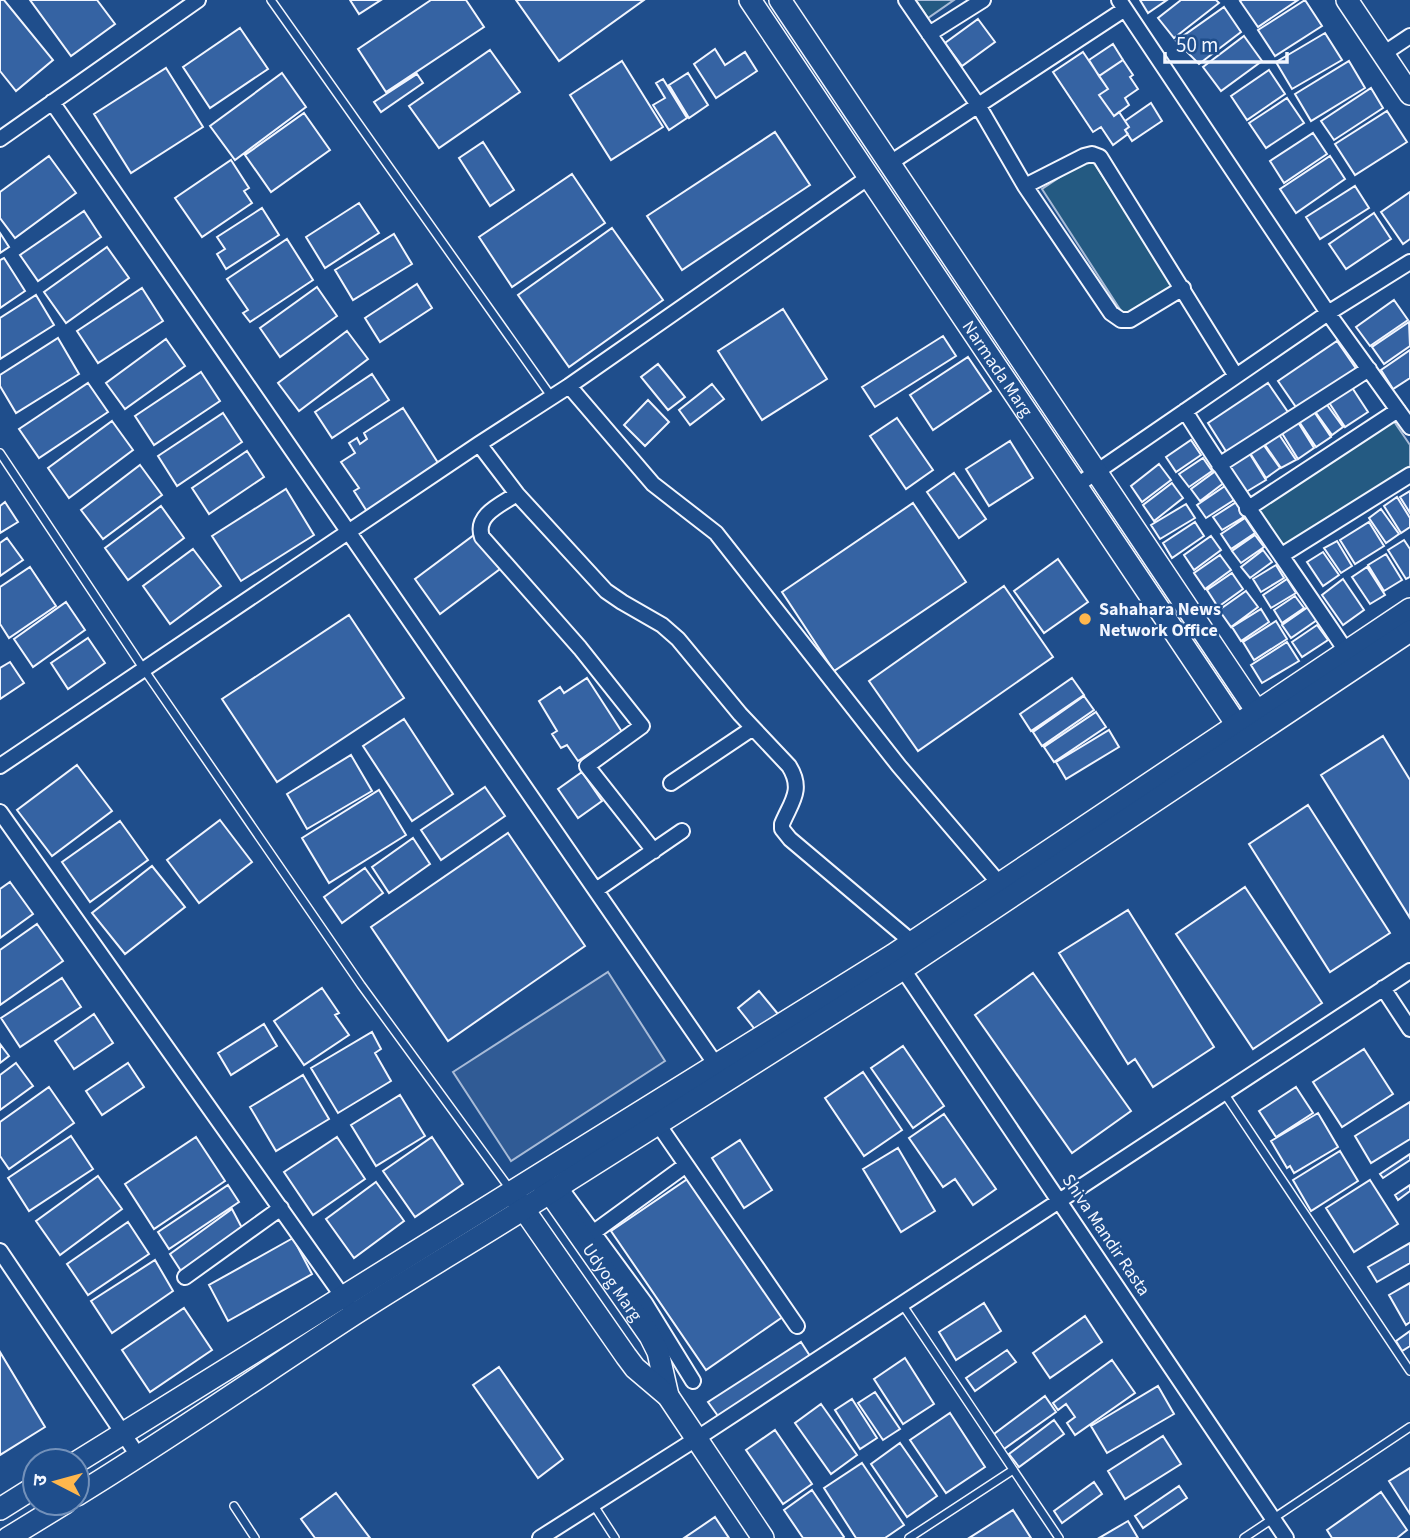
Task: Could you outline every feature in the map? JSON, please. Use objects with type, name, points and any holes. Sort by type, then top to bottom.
[{"type":"main road","name":"Narmada Marg","points":[[750,0],[1241,731]]},
{"type":"main road","name":"Narmada Marg","points":[[780,0],[1261,718]]},
{"type":"main road","points":[[1347,0],[1410,94]]},
{"type":"main road","points":[[1261,718],[1346,651],[1410,609]]},
{"type":"main road","points":[[898,962],[912,942],[999,883],[1261,718],[1410,631]]},
{"type":"main road","points":[[91,1453],[349,1305],[524,1211],[549,1185],[898,962],[1241,731]]},
{"type":"main road","points":[[91,1486],[139,1457],[349,1305],[513,1192],[549,1185],[657,1124],[721,1073]]},
{"type":"main road","name":"Udyog Marg","points":[[549,1185],[650,1336],[658,1352],[668,1396]]},
{"type":"main road","name":"Udyog Marg","points":[[513,1192],[635,1368],[668,1396],[763,1538]]},
{"type":"main road","points":[[0,1509],[21,1496]]},
{"type":"main road","points":[[8,1538],[42,1517]]},
{"type":"street","points":[[0,138],[198,0]]},
{"type":"street","points":[[906,0],[978,106],[1025,186],[1111,313],[1121,320],[1130,320],[1182,288]]},
{"type":"street","points":[[929,34],[984,0]]},
{"type":"street","points":[[890,163],[978,106],[1122,4],[1328,313],[1410,427]]},
{"type":"street","points":[[1383,54],[1410,36]]},
{"type":"street","points":[[52,102],[721,1073]]},
{"type":"street","points":[[1025,186],[1084,156],[1100,157],[1236,376]]},
{"type":"street","points":[[0,766],[569,386],[870,177]]},
{"type":"street","points":[[1076,486],[1328,313],[1410,261]]},
{"type":"street","points":[[1219,465],[1369,369]]},
{"type":"street","points":[[569,386],[653,484],[716,533],[899,766],[999,883]]},
{"type":"street","points":[[1247,509],[1398,410]]},
{"type":"street","points":[[1185,411],[1247,509],[1282,555],[1346,651]]},
{"type":"street","points":[[479,444],[517,494],[606,591],[662,625],[678,639],[789,766],[795,775],[796,794],[782,824],[785,834],[912,942]]},
{"type":"street","points":[[1282,555],[1410,475]]},
{"type":"street","points":[[517,494],[481,520],[478,528],[482,537],[580,648],[642,726],[587,766],[653,851]]},
{"type":"street","points":[[671,783],[753,727]]},
{"type":"street","points":[[0,812],[349,1305]]},
{"type":"street","points":[[596,890],[682,831]]},
{"type":"street","name":"Shiva Mandir Rasta","points":[[898,962],[1286,1538]]},
{"type":"street","points":[[540,1538],[696,1439],[1410,971]]},
{"type":"street","points":[[1383,988],[1410,1029]]},
{"type":"street","points":[[657,1124],[797,1326]]},
{"type":"street","points":[[594,1232],[686,1165]]},
{"type":"street","points":[[549,1185],[594,1232],[645,1303],[694,1381]]},
{"type":"street","points":[[185,1277],[281,1208]]},
{"type":"street","points":[[0,1251],[139,1457]]},
{"type":"lane","points":[[271,0],[551,396]]},
{"type":"lane","points":[[0,453],[145,671],[361,985],[513,1192]]},
{"type":"lane","points":[[1223,1093],[1410,1371]]},
{"type":"lane","points":[[902,1304],[1059,1538]]},
{"type":"lane","points":[[1244,1538],[1410,1427]]},
{"type":"lane","points":[[909,1538],[1013,1470]]},
{"type":"lane","points":[[593,1504],[615,1538]]},
{"type":"lane","points":[[234,1506],[255,1538]]},
{"type":"shaded area","points":[[916,0],[954,0],[928,18]]},
{"type":"shaded area","points":[[1090,157],[1174,285],[1125,317],[1042,189]]},
{"type":"shaded area","points":[[1393,420],[1410,445],[1410,466],[1285,551],[1258,510]]},
{"type":"shaded area","points":[[608,972],[665,1061],[511,1161],[453,1072]]},
{"type":"building","points":[[0,0],[4,0],[53,60],[16,91],[0,71]]},
{"type":"building","points":[[30,0],[97,0],[115,24],[71,56]]},
{"type":"building","points":[[350,0],[381,0],[359,14]]},
{"type":"building","points":[[431,0],[466,0],[484,27],[386,92],[358,49]]},
{"type":"building","points":[[516,0],[644,0],[559,61]]},
{"type":"building","points":[[1140,0],[1167,0],[1148,13]]},
{"type":"building","points":[[1181,0],[1216,0],[1219,3],[1174,38],[1158,18]]},
{"type":"building","points":[[1298,0],[1258,27],[1240,1]]},
{"type":"building","points":[[1305,0],[1322,26],[1275,56],[1258,30]]},
{"type":"building","points":[[1224,7],[1241,32],[1199,64],[1176,41]]},
{"type":"building","points":[[978,19],[995,42],[962,66],[945,43]]},
{"type":"building","points":[[240,28],[268,69],[210,108],[183,67]]},
{"type":"building","points":[[1325,33],[1342,60],[1292,89],[1276,62]]},
{"type":"building","points":[[1244,36],[1262,61],[1221,91],[1203,67]]},
{"type":"building","points":[[1113,44],[1123,60],[1099,76],[1089,60]]},
{"type":"building","points":[[715,49],[725,65],[745,52],[757,71],[716,98],[694,64]]},
{"type":"building","points":[[490,50],[520,92],[439,148],[409,106]]},
{"type":"building","points":[[1083,52],[1108,89],[1099,95],[1114,116],[1119,112],[1129,127],[1125,130],[1128,134],[1113,145],[1101,127],[1093,132],[1053,72]]},
{"type":"building","points":[[1123,60],[1138,89],[1125,98],[1129,105],[1114,116],[1099,95],[1108,89],[1099,76]]},
{"type":"building","points":[[622,61],[663,127],[611,160],[570,95]]},
{"type":"building","points":[[1349,61],[1365,88],[1311,121],[1295,94]]},
{"type":"building","points":[[166,68],[203,127],[131,173],[94,114]]},
{"type":"building","points":[[1269,70],[1285,94],[1247,120],[1231,96]]},
{"type":"building","points":[[282,73],[306,107],[235,160],[210,126]]},
{"type":"building","points":[[688,73],[708,105],[689,118],[669,85]]},
{"type":"building","points":[[417,74],[423,83],[381,112],[374,102]]},
{"type":"building","points":[[663,79],[687,118],[669,130],[653,105],[665,98],[656,83]]},
{"type":"building","points":[[1371,88],[1383,108],[1334,140],[1321,121]]},
{"type":"building","points":[[1287,98],[1304,123],[1266,148],[1249,123]]},
{"type":"building","points":[[1151,103],[1162,121],[1132,141],[1125,130],[1129,127],[1125,121]]},
{"type":"building","points":[[1387,111],[1407,142],[1355,175],[1335,144]]},
{"type":"building","points":[[304,113],[330,150],[271,192],[245,155]]},
{"type":"building","points":[[775,132],[810,185],[682,270],[647,216]]},
{"type":"building","points":[[1313,133],[1327,154],[1284,183],[1270,161]]},
{"type":"building","points":[[483,142],[514,190],[490,206],[459,158]]},
{"type":"building","points":[[49,156],[76,193],[15,238],[0,218],[0,192]]},
{"type":"building","points":[[1330,156],[1345,179],[1296,213],[1280,189]]},
{"type":"building","points":[[231,160],[249,188],[244,191],[252,203],[202,237],[175,198]]},
{"type":"building","points":[[572,174],[605,223],[512,287],[479,237]]},
{"type":"building","points":[[1355,186],[1369,208],[1320,239],[1306,217]]},
{"type":"building","points":[[1410,192],[1410,239],[1403,244],[1381,212]]},
{"type":"building","points":[[359,203],[379,233],[325,268],[306,237]]},
{"type":"building","points":[[262,208],[279,235],[226,269],[217,254],[225,249],[217,237]]},
{"type":"building","points":[[84,211],[101,237],[38,281],[20,255]]},
{"type":"building","points":[[1374,213],[1391,239],[1346,269],[1329,244]]},
{"type":"building","points":[[612,228],[663,300],[569,367],[518,295]]},
{"type":"building","points":[[0,233],[9,247],[0,253]]},
{"type":"building","points":[[394,234],[412,264],[353,300],[335,270]]},
{"type":"building","points":[[287,239],[313,280],[250,322],[243,313],[248,310],[227,279]]},
{"type":"building","points":[[107,247],[129,278],[66,323],[44,292]]},
{"type":"building","points":[[4,258],[25,291],[0,308],[0,260]]},
{"type":"building","points":[[417,284],[432,308],[380,342],[365,318]]},
{"type":"building","points":[[317,287],[337,316],[280,357],[260,328]]},
{"type":"building","points":[[142,288],[163,321],[98,363],[77,331]]},
{"type":"building","points":[[36,295],[54,325],[0,359],[0,318]]},
{"type":"building","points":[[1394,300],[1408,320],[1370,346],[1356,327]]},
{"type":"building","points":[[783,309],[827,379],[762,420],[718,351]]},
{"type":"building","points":[[1409,322],[1410,346],[1384,364],[1372,347]]},
{"type":"building","points":[[347,331],[368,359],[299,411],[278,383]]},
{"type":"building","points":[[943,336],[956,356],[875,407],[862,387]]},
{"type":"building","points":[[58,338],[79,374],[16,413],[0,386],[0,375]]},
{"type":"building","points":[[166,339],[185,366],[125,409],[106,383]]},
{"type":"building","points":[[1337,341],[1357,370],[1298,410],[1278,381]]},
{"type":"building","points":[[1410,350],[1410,378],[1393,389],[1381,370]]},
{"type":"building","points":[[968,357],[991,391],[933,430],[910,395]]},
{"type":"building","points":[[658,364],[685,397],[668,410],[641,377]]},
{"type":"building","points":[[201,372],[220,401],[154,445],[135,416]]},
{"type":"building","points":[[372,374],[389,400],[332,438],[315,412]]},
{"type":"building","points":[[88,383],[108,412],[39,458],[19,429]]},
{"type":"building","points":[[1268,383],[1290,415],[1229,456],[1208,423]]},
{"type":"building","points":[[712,384],[724,399],[690,425],[679,410]]},
{"type":"building","points":[[1351,386],[1368,412],[1345,427],[1328,401]]},
{"type":"building","points":[[648,400],[669,422],[645,446],[624,425]]},
{"type":"building","points":[[1325,402],[1343,427],[1332,435],[1314,410]]},
{"type":"building","points":[[403,408],[440,466],[368,513],[354,491],[359,488],[341,462],[355,453],[349,443],[357,438],[360,444],[367,439],[364,433]]},
{"type":"building","points":[[1313,410],[1331,437],[1316,447],[1298,420]]},
{"type":"building","points":[[223,413],[242,442],[177,486],[158,456]]},
{"type":"building","points":[[897,418],[933,470],[906,489],[870,436]]},
{"type":"building","points":[[1296,419],[1314,448],[1298,459],[1280,430]]},
{"type":"building","points":[[112,421],[133,450],[69,498],[48,468]]},
{"type":"building","points":[[1278,433],[1296,460],[1281,468],[1263,442]]},
{"type":"building","points":[[1191,440],[1201,455],[1176,472],[1166,457]]},
{"type":"building","points":[[1010,441],[1033,478],[989,506],[966,469]]},
{"type":"building","points":[[1263,444],[1280,468],[1266,478],[1250,453]]},
{"type":"building","points":[[247,451],[264,477],[209,514],[192,488]]},
{"type":"building","points":[[1248,451],[1266,480],[1241,495],[1223,467]]},
{"type":"building","points":[[1203,458],[1212,471],[1189,487],[1179,474]]},
{"type":"building","points":[[1159,464],[1171,480],[1142,502],[1131,486]]},
{"type":"building","points":[[140,465],[162,495],[103,539],[81,510]]},
{"type":"building","points":[[1217,470],[1225,482],[1200,501],[1191,489]]},
{"type":"building","points":[[954,473],[986,519],[959,538],[927,492]]},
{"type":"building","points":[[1172,483],[1183,498],[1154,521],[1143,505]]},
{"type":"building","points":[[1225,486],[1234,500],[1206,518],[1197,505]]},
{"type":"building","points":[[286,489],[314,535],[241,581],[212,536]]},
{"type":"building","points":[[1410,491],[1410,513],[1400,497]]},
{"type":"building","points":[[1397,497],[1410,518],[1410,527],[1401,533],[1384,506]]},
{"type":"building","points":[[1238,501],[1247,515],[1222,530],[1213,517]]},
{"type":"building","points":[[5,502],[18,522],[0,533],[0,506]]},
{"type":"building","points":[[913,503],[966,582],[834,671],[782,592]]},
{"type":"building","points":[[1186,504],[1195,518],[1160,539],[1151,525]]},
{"type":"building","points":[[161,506],[184,538],[128,580],[105,548]]},
{"type":"building","points":[[1381,509],[1399,534],[1386,543],[1369,518]]},
{"type":"building","points":[[1245,518],[1255,533],[1231,549],[1221,534]]},
{"type":"building","points":[[1195,522],[1204,536],[1172,558],[1163,543]]},
{"type":"building","points":[[1369,522],[1384,546],[1355,564],[1340,540]]},
{"type":"building","points":[[474,535],[500,569],[440,614],[415,579]]},
{"type":"building","points":[[1255,535],[1264,547],[1241,563],[1232,551]]},
{"type":"building","points":[[1211,536],[1221,550],[1194,570],[1184,555]]},
{"type":"building","points":[[7,538],[23,560],[0,576],[0,543]]},
{"type":"building","points":[[1404,540],[1410,549],[1410,577],[1406,579],[1388,550]]},
{"type":"building","points":[[1337,541],[1352,566],[1341,573],[1324,548]]},
{"type":"building","points":[[193,549],[221,586],[170,624],[143,586]]},
{"type":"building","points":[[1263,550],[1272,562],[1250,578],[1241,567]]},
{"type":"building","points":[[1323,552],[1339,575],[1323,586],[1307,562]]},
{"type":"building","points":[[1386,554],[1402,580],[1384,591],[1368,565]]},
{"type":"building","points":[[1220,555],[1231,570],[1205,589],[1194,573]]},
{"type":"building","points":[[1058,559],[1088,602],[1044,633],[1014,591]]},
{"type":"building","points":[[1276,565],[1284,578],[1261,592],[1253,579]]},
{"type":"building","points":[[30,567],[56,606],[9,638],[0,624],[0,587]]},
{"type":"building","points":[[1367,567],[1385,595],[1370,604],[1352,577]]},
{"type":"building","points":[[1232,573],[1243,589],[1218,607],[1207,590]]},
{"type":"building","points":[[1287,579],[1296,593],[1271,608],[1263,595]]},
{"type":"building","points":[[1343,579],[1364,610],[1343,625],[1322,595]]},
{"type":"building","points":[[1004,586],[1053,657],[918,751],[869,681]]},
{"type":"building","points":[[1246,591],[1258,607],[1231,627],[1219,610]]},
{"type":"building","points":[[1295,596],[1304,608],[1282,623],[1274,610]]},
{"type":"building","points":[[66,602],[85,630],[33,667],[14,639]]},
{"type":"building","points":[[1308,607],[1317,620],[1291,638],[1282,625]]},
{"type":"building","points":[[1261,609],[1269,622],[1241,641],[1232,627]]},
{"type":"building","points":[[349,615],[404,698],[277,782],[222,699]]},
{"type":"building","points":[[1276,621],[1287,639],[1254,660],[1243,642]]},
{"type":"building","points":[[1317,625],[1328,640],[1302,657],[1292,642]]},
{"type":"building","points":[[88,638],[105,663],[68,689],[51,663]]},
{"type":"building","points":[[1287,642],[1299,661],[1262,683],[1251,665]]},
{"type":"building","points":[[10,662],[24,683],[0,699],[0,668]]},
{"type":"building","points":[[587,678],[622,732],[578,761],[567,745],[561,748],[552,734],[557,731],[539,701],[560,687],[564,693]]},
{"type":"building","points":[[1072,678],[1084,695],[1031,731],[1020,714]]},
{"type":"building","points":[[1084,696],[1094,710],[1042,746],[1033,732]]},
{"type":"building","points":[[1096,712],[1106,727],[1054,762],[1044,747]]},
{"type":"building","points":[[404,719],[453,794],[412,821],[363,746]]},
{"type":"building","points":[[1109,730],[1119,747],[1066,779],[1056,762]]},
{"type":"building","points":[[1383,736],[1410,780],[1410,918],[1321,775]]},
{"type":"building","points":[[351,755],[372,791],[307,829],[287,794]]},
{"type":"building","points":[[77,765],[112,811],[52,856],[17,810]]},
{"type":"building","points":[[582,772],[602,801],[578,818],[558,789]]},
{"type":"building","points":[[485,787],[505,816],[441,860],[421,830]]},
{"type":"building","points":[[379,790],[406,835],[329,883],[302,838]]},
{"type":"building","points":[[1308,805],[1390,933],[1330,972],[1249,844]]},
{"type":"building","points":[[220,820],[252,862],[199,903],[167,860]]},
{"type":"building","points":[[120,821],[148,860],[90,902],[62,862]]},
{"type":"building","points":[[508,833],[585,946],[448,1041],[371,927]]},
{"type":"building","points":[[413,838],[430,864],[389,893],[372,867]]},
{"type":"building","points":[[152,866],[185,907],[125,954],[92,913]]},
{"type":"building","points":[[365,868],[383,893],[342,923],[324,897]]},
{"type":"building","points":[[10,882],[33,914],[0,938],[0,889]]},
{"type":"building","points":[[1245,887],[1322,1003],[1253,1049],[1176,934]]},
{"type":"building","points":[[1128,910],[1214,1047],[1153,1087],[1135,1059],[1128,1064],[1059,953]]},
{"type":"building","points":[[37,924],[63,961],[0,1005],[0,950]]},
{"type":"building","points":[[1033,973],[1131,1111],[1072,1153],[975,1015]]},
{"type":"building","points":[[62,978],[81,1007],[20,1047],[1,1018]]},
{"type":"building","points":[[322,988],[339,1013],[335,1015],[349,1035],[304,1065],[274,1021]]},
{"type":"building","points":[[759,991],[778,1014],[757,1032],[738,1008]]},
{"type":"building","points":[[94,1014],[113,1043],[74,1069],[55,1041]]},
{"type":"building","points":[[264,1024],[277,1046],[231,1075],[218,1053]]},
{"type":"building","points":[[372,1032],[381,1049],[375,1053],[391,1081],[338,1113],[311,1068]]},
{"type":"building","points":[[0,1044],[9,1056],[0,1063]]},
{"type":"building","points":[[903,1046],[944,1106],[913,1128],[871,1068]]},
{"type":"building","points":[[1364,1049],[1393,1094],[1342,1127],[1313,1082]]},
{"type":"building","points":[[16,1063],[33,1086],[0,1110],[0,1075]]},
{"type":"building","points":[[128,1063],[144,1087],[102,1115],[86,1091]]},
{"type":"building","points":[[863,1072],[902,1130],[864,1156],[825,1098]]},
{"type":"building","points":[[303,1075],[329,1119],[276,1151],[250,1107]]},
{"type":"building","points":[[49,1087],[74,1123],[9,1169],[0,1156],[0,1122]]},
{"type":"building","points":[[1296,1087],[1313,1113],[1276,1137],[1259,1111]]},
{"type":"building","points":[[400,1095],[425,1136],[376,1166],[351,1125]]},
{"type":"building","points":[[1410,1102],[1410,1139],[1371,1163],[1355,1136]]},
{"type":"building","points":[[1318,1113],[1338,1147],[1294,1173],[1290,1166],[1287,1168],[1271,1141]]},
{"type":"building","points":[[944,1114],[996,1189],[973,1205],[955,1179],[943,1187],[909,1138]]},
{"type":"building","points":[[71,1136],[93,1169],[29,1211],[8,1178]]},
{"type":"building","points":[[196,1137],[225,1181],[154,1229],[125,1184]]},
{"type":"building","points":[[337,1137],[365,1179],[313,1215],[284,1172]]},
{"type":"building","points":[[432,1137],[463,1184],[415,1217],[383,1171]]},
{"type":"building","points":[[740,1140],[772,1190],[744,1208],[712,1158]]},
{"type":"building","points":[[898,1148],[935,1211],[901,1232],[863,1169]]},
{"type":"building","points":[[1340,1151],[1358,1181],[1311,1211],[1293,1180]]},
{"type":"building","points":[[1410,1154],[1410,1160],[1383,1178],[1380,1174]]},
{"type":"building","points":[[98,1176],[122,1209],[60,1255],[36,1221]]},
{"type":"building","points":[[689,1178],[784,1316],[706,1370],[611,1231]]},
{"type":"building","points":[[1370,1180],[1398,1224],[1354,1252],[1326,1208]]},
{"type":"building","points":[[376,1182],[404,1221],[354,1258],[326,1219]]},
{"type":"building","points":[[228,1185],[239,1202],[169,1249],[158,1232]]},
{"type":"building","points":[[1410,1185],[1410,1191],[1398,1200],[1395,1195]]},
{"type":"building","points":[[232,1209],[242,1228],[181,1271],[170,1254]]},
{"type":"building","points":[[128,1222],[149,1254],[88,1295],[67,1264]]},
{"type":"building","points":[[293,1238],[312,1274],[228,1321],[209,1285]]},
{"type":"building","points":[[1410,1243],[1410,1263],[1377,1282],[1368,1267]]},
{"type":"building","points":[[155,1260],[173,1291],[112,1333],[91,1301]]},
{"type":"building","points":[[1410,1283],[1410,1322],[1406,1325],[1389,1295]]},
{"type":"building","points":[[984,1303],[1001,1331],[956,1360],[939,1332]]},
{"type":"building","points":[[184,1308],[212,1350],[150,1392],[122,1350]]},
{"type":"building","points":[[1085,1316],[1102,1342],[1050,1378],[1033,1353]]},
{"type":"building","points":[[1410,1331],[1410,1346],[1402,1351],[1396,1341]]},
{"type":"building","points":[[801,1342],[810,1356],[718,1416],[708,1402]]},
{"type":"building","points":[[1007,1350],[1016,1362],[975,1391],[966,1378]]},
{"type":"building","points":[[0,1352],[45,1427],[0,1455]]},
{"type":"building","points":[[905,1358],[934,1404],[903,1424],[874,1379]]},
{"type":"building","points":[[1112,1360],[1135,1393],[1075,1435],[1067,1423],[1075,1417],[1066,1404],[1058,1410],[1053,1403]]},
{"type":"building","points":[[499,1367],[563,1459],[538,1478],[473,1385]]},
{"type":"building","points":[[1158,1386],[1174,1414],[1107,1453],[1091,1426]]},
{"type":"building","points":[[875,1392],[900,1429],[883,1440],[858,1403]]},
{"type":"building","points":[[1045,1396],[1056,1412],[1004,1449],[994,1434]]},
{"type":"building","points":[[852,1399],[877,1438],[860,1449],[835,1410]]},
{"type":"building","points":[[821,1404],[857,1455],[831,1474],[795,1423]]},
{"type":"building","points":[[950,1413],[985,1467],[946,1493],[910,1440]]},
{"type":"building","points":[[1054,1420],[1064,1434],[1019,1467],[1009,1454]]},
{"type":"building","points":[[775,1430],[812,1484],[783,1504],[746,1450]]},
{"type":"building","points":[[1163,1436],[1181,1464],[1125,1499],[1108,1471]]},
{"type":"building","points":[[900,1443],[937,1496],[907,1517],[871,1464]]},
{"type":"building","points":[[862,1463],[904,1525],[885,1538],[856,1538],[824,1488]]},
{"type":"building","points":[[1410,1468],[1410,1514],[1389,1481]]},
{"type":"building","points":[[1094,1482],[1102,1494],[1062,1523],[1054,1511]]},
{"type":"building","points":[[1179,1486],[1187,1498],[1143,1528],[1135,1516]]},
{"type":"building","points":[[812,1490],[843,1538],[803,1538],[784,1510]]},
{"type":"building","points":[[1381,1492],[1407,1530],[1397,1538],[1332,1538],[1327,1530]]},
{"type":"building","points":[[336,1493],[370,1538],[315,1538],[301,1519]]},
{"type":"building","points":[[1013,1510],[1031,1538],[969,1538]]},
{"type":"building","points":[[715,1517],[729,1538],[684,1538]]},
{"type":"building","points":[[1128,1521],[1138,1538],[1099,1538]]},
{"type":"place","name":"Sahahara News Network Office","points":[[1085,619]]}]
